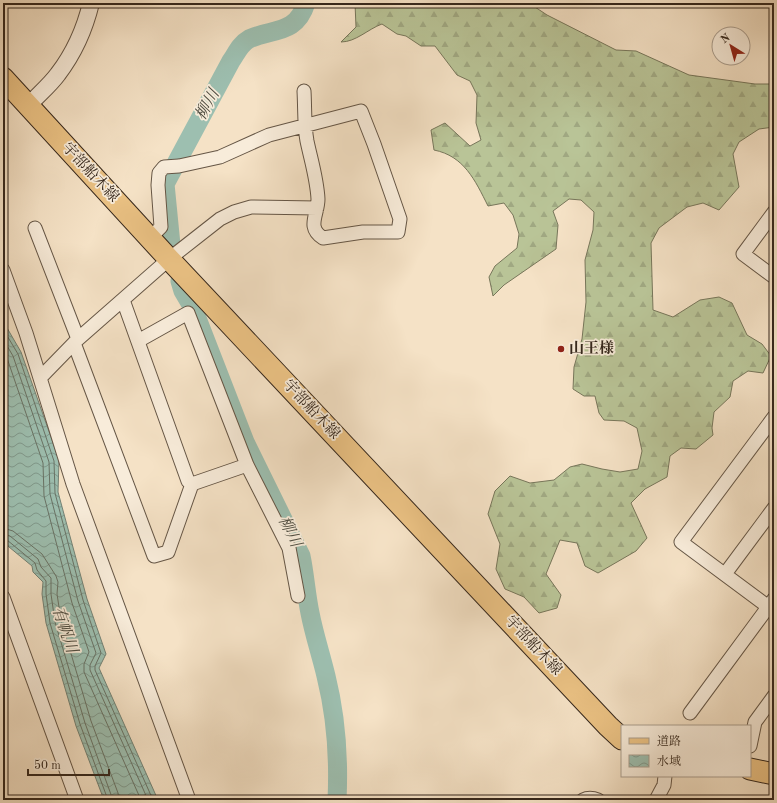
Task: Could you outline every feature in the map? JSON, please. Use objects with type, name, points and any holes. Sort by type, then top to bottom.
[{"type":"main road","name":"宇部船木線","points":[[3,78],[169,259],[621,738]]},
{"type":"main road","points":[[751,769],[774,774]]},
{"type":"street","points":[[28,106],[58,75],[67,62],[81,34],[91,3]]},
{"type":"street","points":[[150,238],[161,227],[158,185],[159,173],[164,167],[179,166],[220,157],[232,153],[253,141],[269,135],[306,125],[361,111],[400,219],[398,232],[363,232],[323,238],[314,229],[318,199],[316,180],[307,139],[306,125],[304,91]]},
{"type":"street","points":[[40,378],[76,341],[169,259],[220,219],[234,212],[251,207],[317,208]]},
{"type":"street","points":[[774,212],[743,254],[774,277]]},
{"type":"street","points":[[35,228],[154,556],[168,552],[192,484]]},
{"type":"street","points":[[3,270],[26,333],[74,484],[189,800]]},
{"type":"street","points":[[124,300],[188,481],[192,484]]},
{"type":"street","points":[[138,340],[188,313],[247,465],[289,548],[298,596]]},
{"type":"street","points":[[690,713],[772,606],[724,574],[681,542],[774,417]]},
{"type":"street","points":[[192,484],[247,465]]},
{"type":"street","points":[[724,574],[774,508]]},
{"type":"street","points":[[3,597],[77,800]]},
{"type":"street","points":[[751,741],[755,722],[773,699]]},
{"type":"street","points":[[656,800],[664,785],[665,777]]},
{"type":"street","points":[[583,800],[586,798],[594,798],[598,800]]},
{"type":"green space","points":[[355,3],[529,3],[547,15],[616,50],[636,51],[689,75],[755,84],[774,84],[774,127],[759,129],[739,142],[733,154],[739,187],[719,210],[703,203],[687,207],[659,228],[651,243],[653,310],[673,317],[700,300],[719,297],[732,303],[747,335],[762,344],[771,356],[763,373],[748,371],[733,381],[730,397],[714,412],[712,428],[713,435],[696,449],[681,448],[670,456],[667,477],[645,489],[631,503],[647,538],[636,551],[598,573],[585,566],[577,543],[560,540],[546,574],[561,595],[557,608],[539,613],[524,597],[505,589],[496,569],[500,544],[488,514],[495,491],[510,476],[530,483],[554,480],[570,467],[582,464],[620,472],[638,469],[642,451],[637,428],[624,421],[604,420],[599,413],[595,396],[584,396],[573,389],[574,367],[582,339],[586,302],[585,260],[593,230],[594,212],[581,200],[569,199],[553,211],[558,225],[556,249],[504,285],[493,296],[489,277],[495,266],[517,248],[519,234],[513,215],[504,203],[488,206],[467,170],[453,158],[434,150],[431,130],[445,123],[470,146],[481,140],[476,123],[477,95],[470,81],[457,75],[435,46],[421,46],[406,36],[397,34],[382,24],[357,38],[341,42],[356,27]]},
{"type":"water","name":"有帆川","points":[[3,321],[21,352],[59,460],[58,492],[87,599],[106,654],[99,668],[158,800],[104,800],[76,726],[46,623],[42,594],[43,582],[33,572],[32,566],[3,542]]},
{"type":"waterway","name":"柳川","points":[[171,245],[165,184],[231,61],[241,46],[249,39],[290,26],[302,13],[306,3]]},
{"type":"waterway","name":"柳川","points":[[180,281],[183,291],[193,308],[245,442],[301,556],[312,621],[332,706],[338,769],[337,800]]},
{"type":"place","name":"山王様","points":[[561,349]]}]
